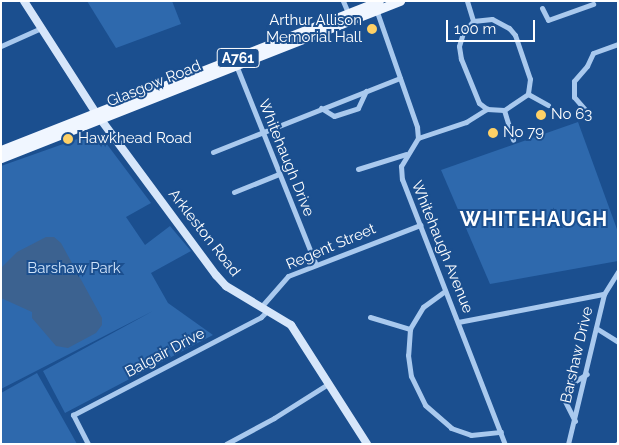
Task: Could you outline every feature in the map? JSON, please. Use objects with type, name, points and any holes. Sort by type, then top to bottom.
[{"type":"main road","name":"Glasgow Road","points":[[1,158],[376,5],[400,1]]},
{"type":"main road","name":"Glasgow Road","points":[[1,150],[99,117]]},
{"type":"street","points":[[24,1],[99,117]]},
{"type":"street","points":[[344,1],[350,16]]},
{"type":"street","points":[[466,1],[473,21]]},
{"type":"street","points":[[577,1],[579,9]]},
{"type":"street","points":[[542,8],[548,20],[593,4]]},
{"type":"street","points":[[376,5],[418,138],[466,122],[487,109],[504,110],[528,94],[530,79],[515,36],[510,28],[492,19],[473,21]]},
{"type":"street","points":[[473,21],[461,39],[461,59],[473,93],[487,109]]},
{"type":"street","points":[[1,46],[41,28]]},
{"type":"street","points":[[588,113],[574,98],[574,81],[588,66],[592,53],[618,44]]},
{"type":"street","name":"Whitehaugh Drive","points":[[235,62],[316,265]]},
{"type":"street","points":[[213,152],[400,78]]},
{"type":"street","points":[[321,108],[334,116],[358,108],[366,90]]},
{"type":"street","points":[[528,94],[548,105]]},
{"type":"street","points":[[504,110],[513,140]]},
{"type":"street","name":"Arkleston Road","points":[[99,117],[226,286],[290,325],[367,444]]},
{"type":"street","name":"Whitehaugh Avenue","points":[[418,138],[406,154],[401,166],[402,179],[505,444]]},
{"type":"street","points":[[358,170],[406,154]]},
{"type":"street","points":[[234,192],[279,174]]},
{"type":"street","name":"Regent Street","points":[[264,309],[288,276],[420,224]]},
{"type":"street","name":"Barshaw Drive","points":[[568,444],[587,374],[604,294],[617,273]]},
{"type":"street","points":[[445,291],[423,307],[410,329],[408,355],[411,376],[425,405],[442,422],[462,432],[487,435],[501,432]]},
{"type":"street","points":[[458,322],[604,294]]},
{"type":"street","name":"Balgair Drive","points":[[88,444],[73,415],[261,317],[264,309]]},
{"type":"street","points":[[370,317],[410,329]]},
{"type":"street","points":[[596,328],[618,342]]},
{"type":"street","points":[[575,421],[564,399],[567,386],[587,374]]},
{"type":"street","points":[[226,444],[274,418],[328,384]]},
{"type":"green space","points":[[87,1],[172,1],[181,24],[116,48]]},
{"type":"green space","points":[[578,122],[618,232],[618,261],[490,284],[441,170]]},
{"type":"green space","name":"Barshaw Park","points":[[83,137],[103,139],[151,203],[126,217],[145,245],[170,226],[191,251],[151,273],[168,303],[213,335],[65,413],[43,371],[153,311],[1,389],[1,166]]},
{"type":"green space","points":[[37,373],[77,444],[1,444],[1,393]]},
{"type":"shaded area","points":[[46,237],[54,237],[61,243],[102,318],[102,325],[96,333],[68,348],[56,346],[32,318],[32,312],[1,298],[1,268],[17,252]]},
{"type":"place","name":"Arthur Allison Memorial Hall","points":[[372,29]]},
{"type":"place","name":"No 63","points":[[541,115]]},
{"type":"place","name":"No 79","points":[[493,133]]},
{"type":"place","name":"Hawkhead Road","points":[[68,139]]},
{"type":"district","name":"WHITEHAUGH","points":[[534,219]]}]
